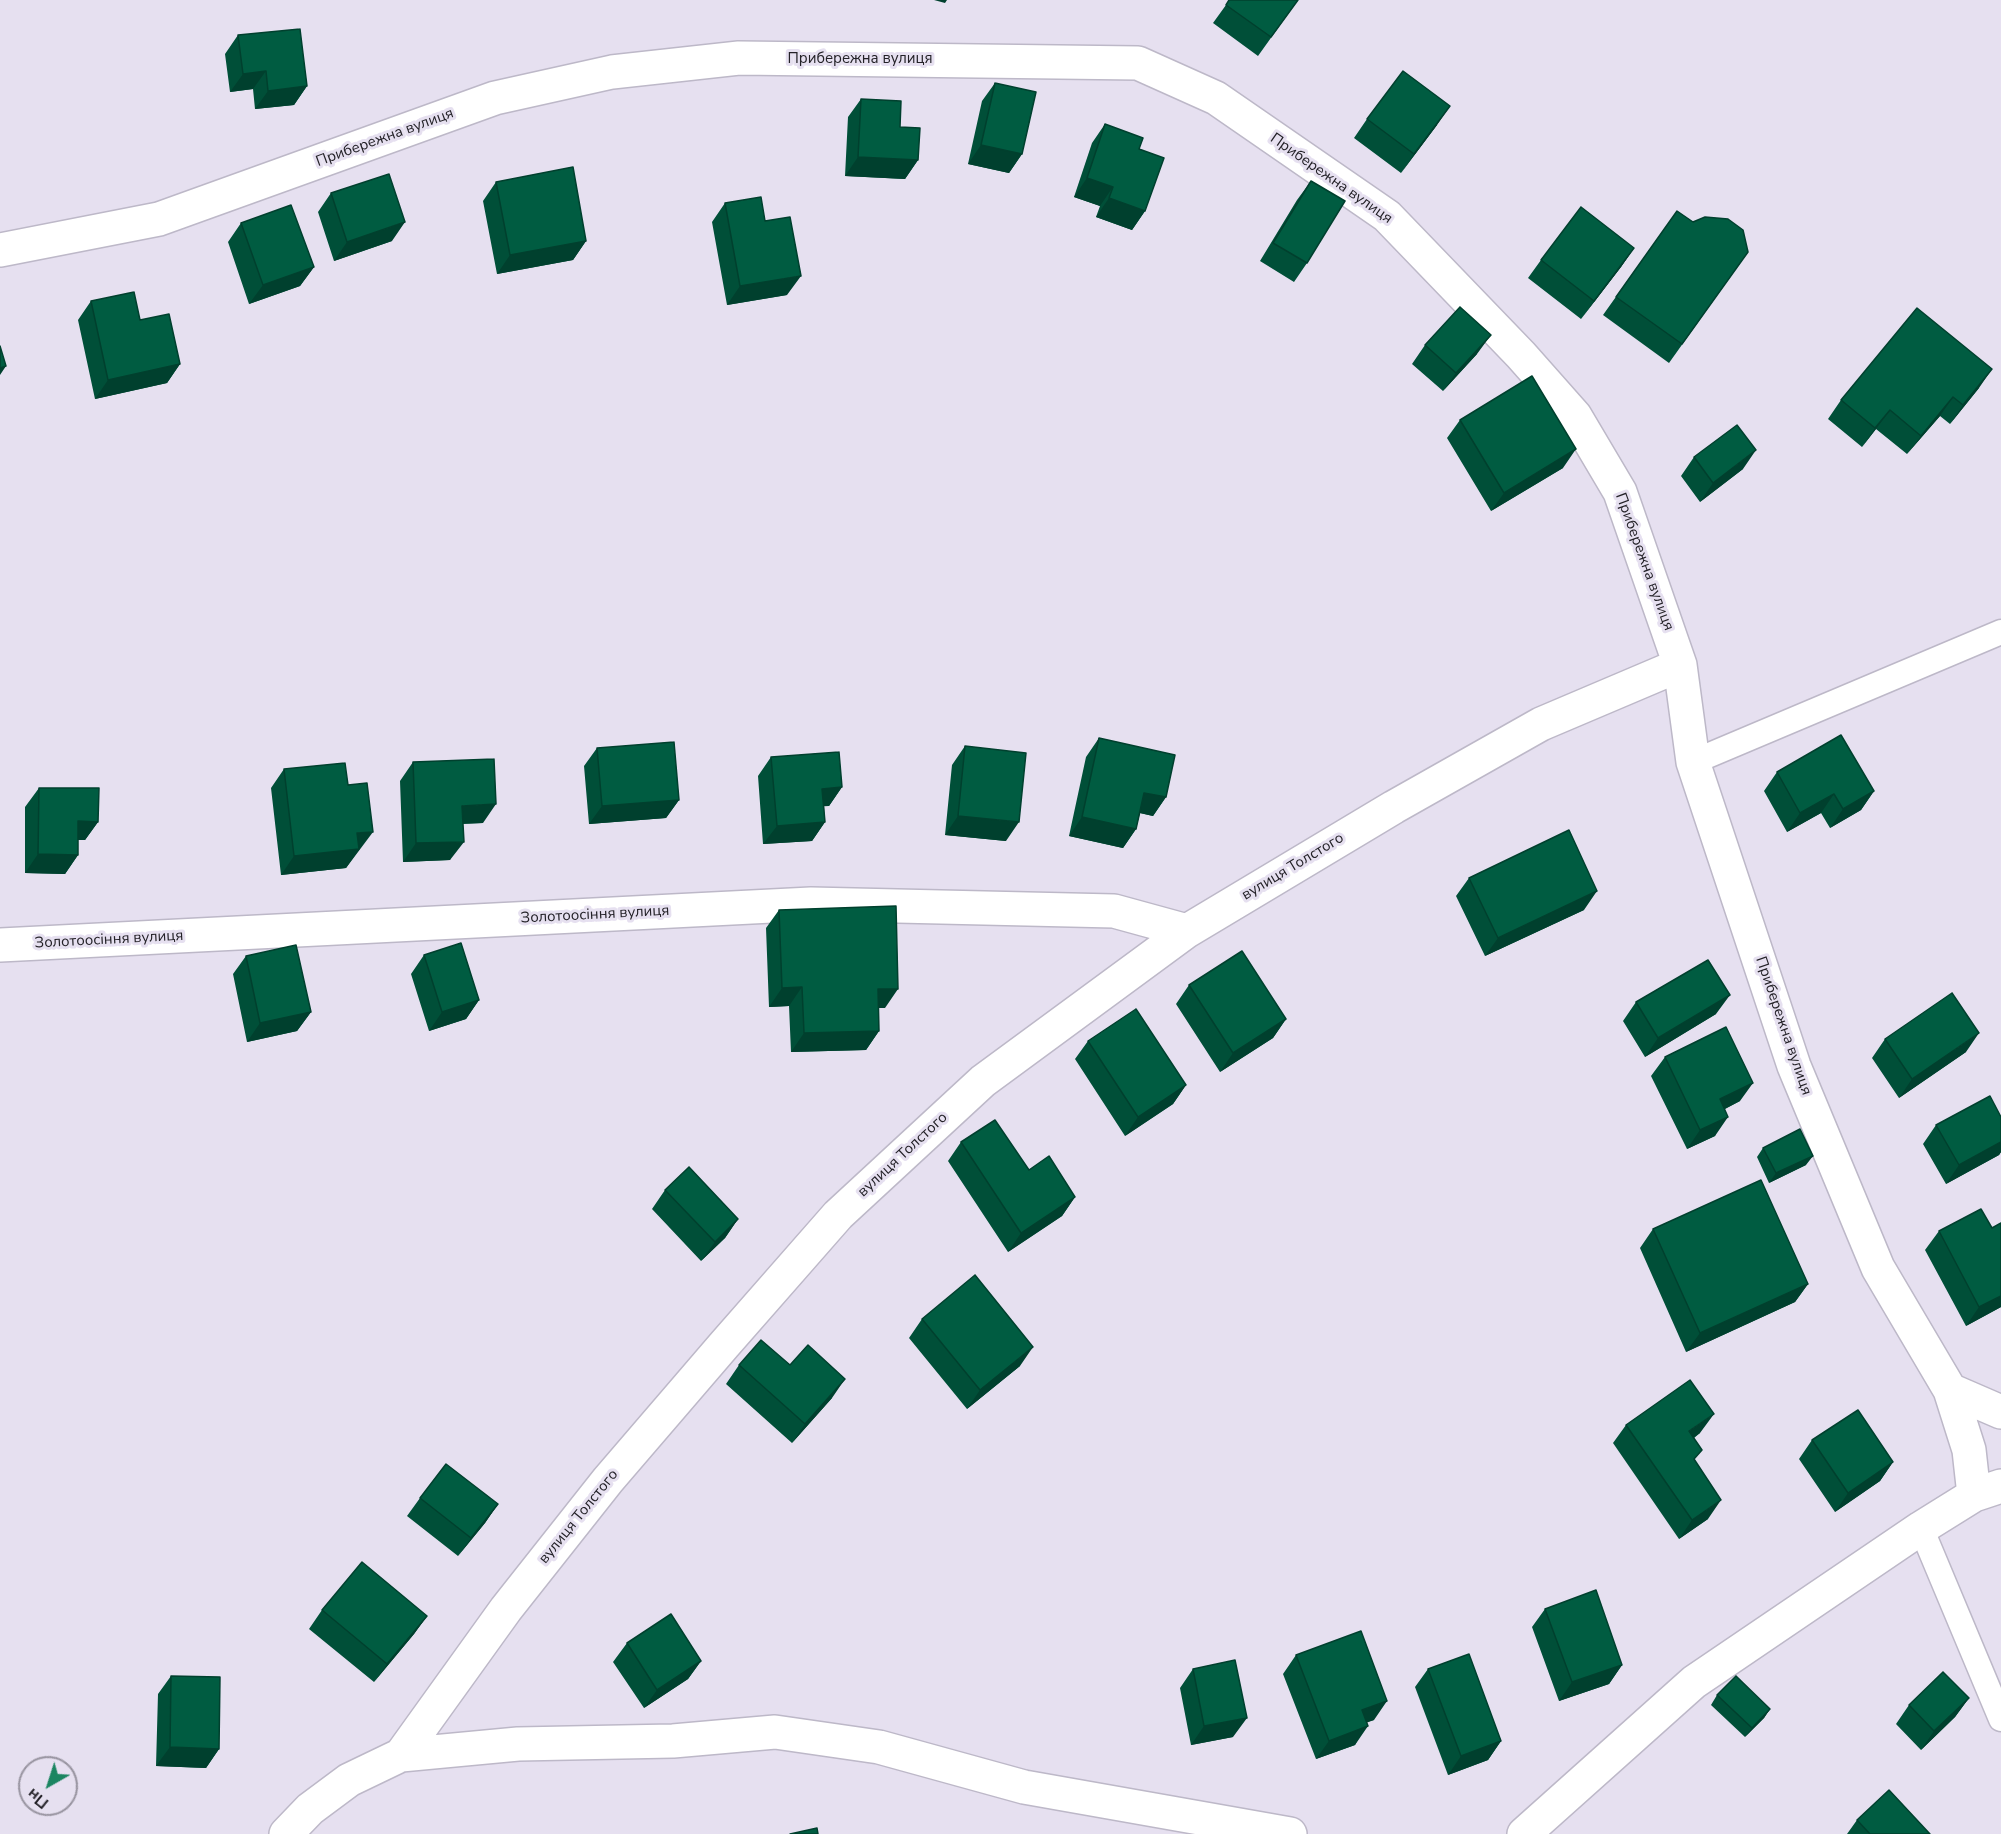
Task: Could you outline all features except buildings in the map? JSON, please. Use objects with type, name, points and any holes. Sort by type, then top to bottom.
[{"type":"street","name":"Прибережна вулиця","points":[[0,250],[159,219],[495,98],[612,72],[739,58],[1138,63],[1216,98],[1387,216],[1521,355],[1575,417],[1620,492],[1680,665],[1693,762],[1794,1066],[1878,1268],[1950,1390],[1969,1450],[1987,1491]]},
{"type":"street","name":"вулиця Толстого","points":[[286,1834],[310,1809],[349,1780],[401,1755],[506,1609],[608,1480],[838,1215],[983,1081],[1187,931],[1394,807],[1541,724],[1680,665]]},
{"type":"street","name":"Золотоосіння вулиця","points":[[0,945],[811,904],[1114,911],[1187,931]]},
{"type":"street","points":[[1950,1390],[2001,1412]]},
{"type":"street","points":[[1524,1834],[1694,1682],[1921,1528],[1987,1491]]},
{"type":"street","points":[[401,1755],[518,1744],[673,1741],[775,1732],[879,1747],[1024,1787],[1290,1834]]},
{"type":"lane","points":[[1693,762],[2001,632]]},
{"type":"lane","points":[[1921,1528],[2001,1719]]}]
